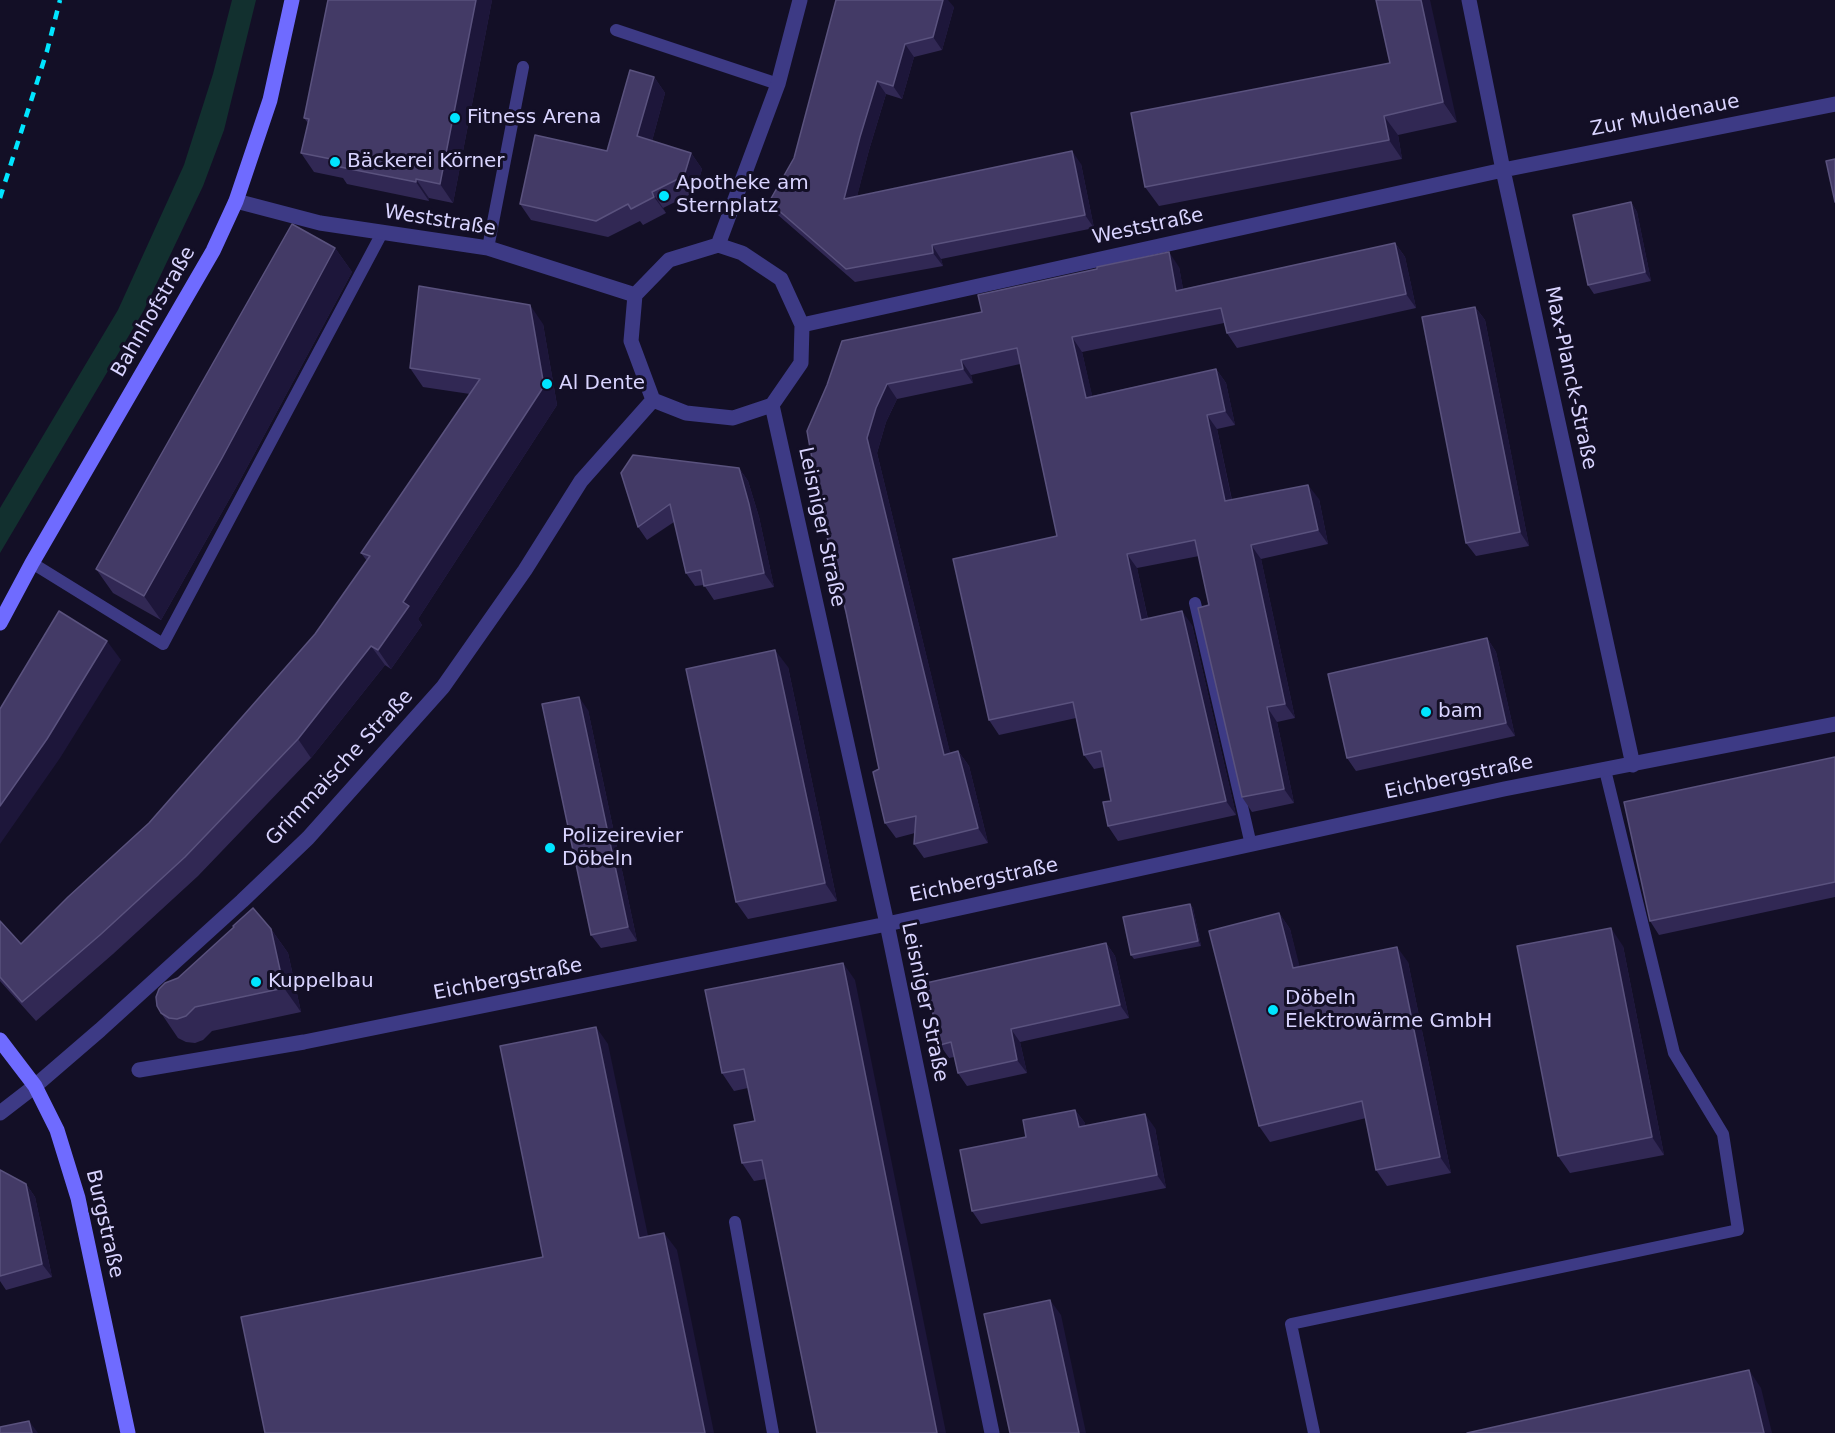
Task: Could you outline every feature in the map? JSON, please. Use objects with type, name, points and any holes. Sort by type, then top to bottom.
[{"type":"main road","name":"Bahnhofstraße","points":[[0,623],[32,563],[213,251],[236,201],[270,100],[292,0]]},
{"type":"main road","name":"Burgstraße","points":[[0,1040],[35,1086],[57,1130],[78,1198],[128,1433]]},
{"type":"street","points":[[718,245],[778,84],[800,0]]},
{"type":"street","name":"Max-Planck-Straße","points":[[1469,0],[1503,170],[1633,765]]},
{"type":"street","name":"Zur Muldenaue","points":[[1503,170],[1835,104]]},
{"type":"street","name":"Weststraße","points":[[802,325],[1503,170]]},
{"type":"street","name":"Weststraße","points":[[236,201],[320,223],[488,248],[635,295]]},
{"type":"street","points":[[718,245],[742,252],[781,279],[802,325],[801,363],[772,405],[733,418],[686,413],[653,400],[631,341],[635,295],[669,260],[718,245]]},
{"type":"street","name":"Grimmaische Straße","points":[[0,1113],[100,1030],[308,838],[443,687],[525,570],[581,481],[653,400]]},
{"type":"street","name":"Leisniger Straße","points":[[772,405],[886,924],[992,1433]]},
{"type":"street","name":"Eichbergstraße","points":[[139,1070],[304,1042],[886,924],[1504,789],[1835,724]]},
{"type":"lane","points":[[616,30],[778,84]]},
{"type":"lane","points":[[488,248],[523,67]]},
{"type":"lane","points":[[32,563],[163,644],[382,233]]},
{"type":"lane","points":[[1195,603],[1251,845]]},
{"type":"lane","points":[[1314,1433],[1291,1324],[1738,1230],[1723,1134],[1674,1053],[1605,770]]},
{"type":"lane","points":[[735,1222],[773,1433]]},
{"type":"green space","points":[[232,0],[256,0],[224,130],[203,186],[144,310],[0,553],[0,508],[118,310],[184,165],[213,74]]},
{"type":"building","points":[[328,0],[476,0],[440,184],[416,179],[416,182],[335,166],[336,160],[301,153],[309,119],[304,118]]},
{"type":"building","points":[[836,0],[943,0],[933,37],[905,44],[893,86],[877,81],[844,199],[1072,151],[1085,215],[932,245],[933,253],[846,269],[769,202],[794,158]]},
{"type":"building","points":[[1376,0],[1421,0],[1443,102],[1384,116],[1389,140],[1145,187],[1131,113],[1390,63]]},
{"type":"building","points":[[630,70],[654,77],[637,136],[691,153],[684,176],[652,192],[654,197],[631,209],[628,204],[596,221],[520,204],[535,135],[607,151]]},
{"type":"building","points":[[1835,159],[1835,202],[1826,161]]},
{"type":"building","points":[[1631,202],[1645,272],[1588,285],[1573,215]]},
{"type":"building","points":[[292,224],[335,248],[222,458],[144,596],[96,569]]},
{"type":"building","points":[[1395,243],[1406,294],[1227,333],[1221,308],[1072,337],[1086,398],[1216,369],[1225,411],[1207,415],[1225,501],[1308,485],[1318,530],[1251,545],[1285,704],[1267,707],[1284,789],[1242,797],[1198,608],[1209,605],[1195,540],[1127,554],[1141,620],[1182,611],[1226,801],[1108,826],[1103,802],[1111,801],[1101,751],[1084,755],[1073,702],[989,720],[953,559],[1057,536],[1017,348],[961,360],[963,369],[887,384],[876,408],[867,438],[944,755],[958,751],[978,828],[914,844],[916,816],[885,823],[873,772],[879,769],[846,612],[824,525],[807,431],[827,385],[842,341],[982,312],[978,295],[1169,252],[1176,291]]},
{"type":"building","points":[[419,286],[530,305],[544,386],[403,602],[409,606],[378,650],[371,646],[298,739],[185,857],[22,1002],[0,977],[0,921],[21,944],[68,897],[149,823],[315,634],[370,556],[361,553],[480,379],[410,368]]},
{"type":"building","points":[[1475,307],[1520,532],[1466,543],[1422,317]]},
{"type":"building","points":[[633,455],[739,468],[764,573],[704,586],[701,570],[686,573],[670,504],[638,527],[621,473]]},
{"type":"building","points":[[59,611],[107,641],[47,739],[0,806],[0,709]]},
{"type":"building","name":"bam","points":[[1487,638],[1506,723],[1347,758],[1328,674]]},
{"type":"building","points":[[775,650],[825,883],[736,902],[686,669]]},
{"type":"building","points":[[579,697],[628,927],[591,935],[542,704]]},
{"type":"building","points":[[1835,757],[1835,882],[1650,921],[1624,802]]},
{"type":"building","points":[[1190,904],[1198,941],[1131,955],[1123,917]]},
{"type":"building","points":[[253,908],[271,929],[284,988],[195,1007],[186,1016],[177,1019],[169,1018],[161,1013],[156,997],[159,989],[165,983],[178,978]]},
{"type":"building","points":[[1279,913],[1293,968],[1397,947],[1440,1157],[1376,1170],[1362,1101],[1259,1126],[1209,931]]},
{"type":"building","points":[[1611,928],[1652,1137],[1558,1156],[1517,946]]},
{"type":"building","points":[[1106,943],[1120,1005],[1011,1029],[1017,1060],[958,1073],[951,1042],[940,1045],[926,983]]},
{"type":"building","points":[[843,963],[937,1433],[817,1433],[762,1160],[742,1163],[734,1125],[755,1121],[744,1069],[722,1073],[705,990]]},
{"type":"building","points":[[596,1027],[639,1238],[664,1233],[705,1433],[265,1433],[241,1317],[543,1257],[500,1046]]},
{"type":"building","points":[[1075,1110],[1079,1127],[1145,1114],[1157,1175],[972,1211],[960,1150],[1026,1137],[1023,1120]]},
{"type":"building","points":[[0,1170],[26,1184],[42,1264],[0,1276]]},
{"type":"building","points":[[1050,1300],[1079,1433],[1010,1433],[984,1314]]},
{"type":"building","points":[[1749,1370],[1764,1433],[1467,1433]]},
{"type":"building","points":[[29,1421],[32,1433],[0,1433],[0,1427]]},
{"type":"railway","points":[[0,198],[47,51],[60,0]]},
{"type":"place","name":"Fitness Arena","points":[[455,118]]},
{"type":"place","name":"Bäckerei Körner","points":[[335,162]]},
{"type":"place","name":"Apotheke am Sternplatz","points":[[664,196]]},
{"type":"place","name":"Al Dente","points":[[547,384]]},
{"type":"place","name":"bam","points":[[1426,712]]},
{"type":"place","name":"Polizeirevier Döbeln","points":[[550,848]]},
{"type":"place","name":"Kuppelbau","points":[[256,982]]},
{"type":"place","name":"Döbeln Elektrowärme GmbH","points":[[1273,1010]]}]
